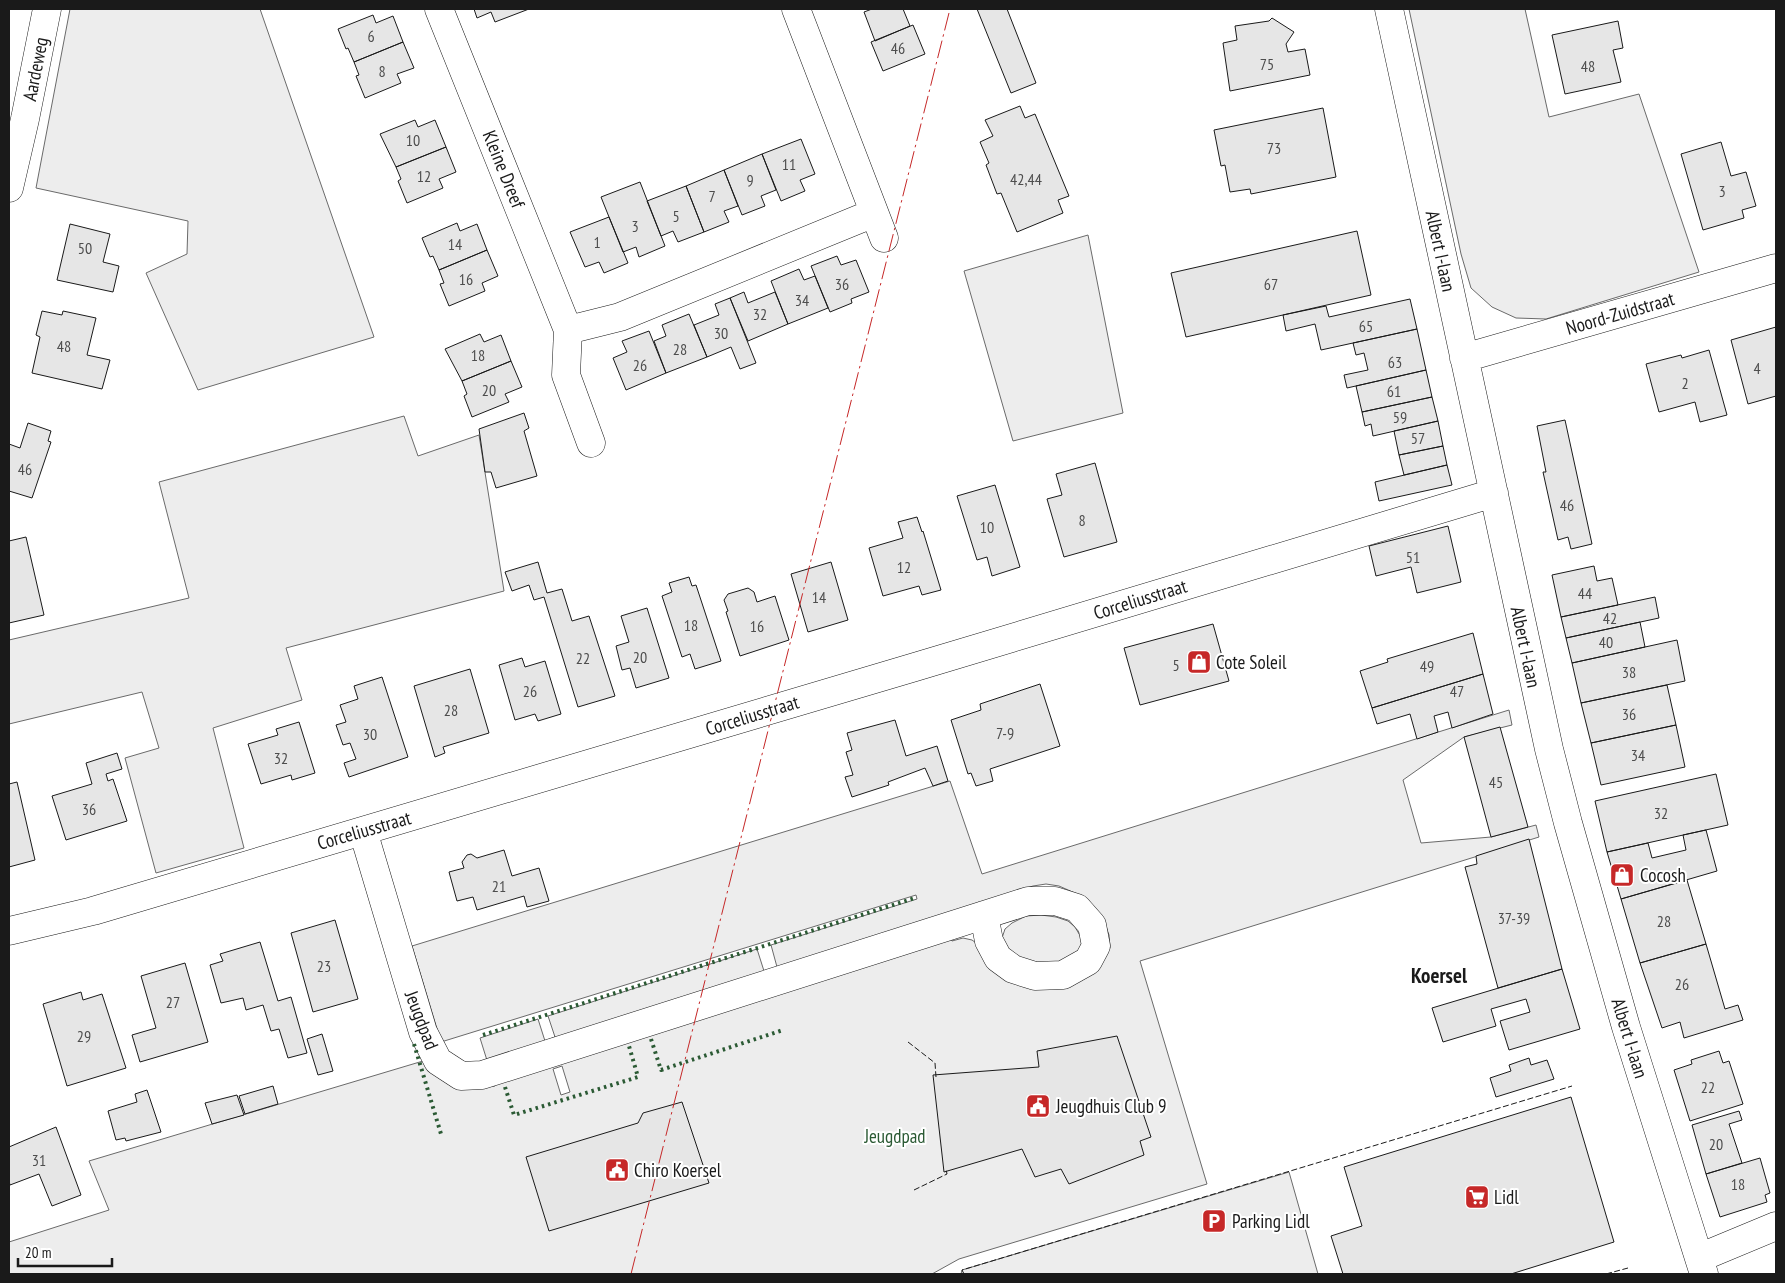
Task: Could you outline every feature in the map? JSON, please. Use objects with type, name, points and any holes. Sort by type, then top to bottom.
[{"type":"street","name":"Aardeweg","points":[[9,188],[48,9]]},
{"type":"street","name":"Kleine Dreef","points":[[439,9],[568,330],[566,375],[591,442]]},
{"type":"street","points":[[796,9],[884,238]]},
{"type":"street","name":"Albert I-laan","points":[[1389,9],[1541,716],[1568,823],[1626,1027],[1702,1266]]},
{"type":"street","points":[[568,330],[620,317],[874,213]]},
{"type":"street","name":"Noord-Zuidstraat","points":[[1464,358],[1776,268]]},
{"type":"street","name":"Corceliusstraat","points":[[9,931],[93,911],[1494,493]]},
{"type":"street","name":"Jeugdpad","points":[[363,831],[422,1032],[438,1060],[461,1076],[482,1075],[984,915]]},
{"type":"street","points":[[1702,1266],[1776,1226]]},
{"type":"shaded area","points":[[70,9],[260,9],[374,337],[198,390],[146,273],[187,254],[188,221],[36,188]]},
{"type":"shaded area","points":[[1409,9],[1525,9],[1549,117],[1639,94],[1699,272],[1546,319],[1516,318],[1492,307],[1471,288],[1461,254]]},
{"type":"shaded area","points":[[1088,235],[1123,413],[1013,441],[964,271]]},
{"type":"shaded area","points":[[404,416],[418,456],[479,435],[504,591],[286,648],[302,700],[213,728],[244,848],[156,873],[125,758],[159,748],[142,692],[9,724],[9,640],[189,598],[159,482]]},
{"type":"shaded area","points":[[1509,710],[1512,725],[1464,737],[1403,780],[1421,843],[1491,837],[1536,825],[1539,837],[1140,961],[1207,1184],[959,1259],[932,1274],[9,1274],[9,1242],[109,1210],[89,1161],[423,1061],[475,1087],[495,1086],[480,1038],[538,1019],[545,1041],[555,1037],[548,1016],[757,949],[764,971],[777,967],[771,945],[917,899],[916,895],[441,1042],[412,946],[950,781],[982,874]],"holes":[[[1046,884],[1059,886],[1084,897],[1104,921],[1109,935],[1110,948],[1091,973],[984,958],[979,945],[972,940],[963,938],[952,941],[944,914],[1033,886]],[[562,1066],[570,1092],[561,1095],[553,1069]]]},
{"type":"shaded area","points":[[1041,915],[1068,921],[1075,927],[1082,939],[1081,947],[1073,956],[1058,962],[1042,963],[1024,961],[1011,954],[1002,938],[1005,929],[1026,916]]},
{"type":"shaded area","name":"Parking Lidl","points":[[1289,1172],[1318,1274],[961,1274],[962,1270]]},
{"type":"building","points":[[474,9],[529,9],[495,22],[491,12],[477,18]]},
{"type":"building","points":[[872,9],[903,9],[910,26],[875,41],[864,12]]},
{"type":"building","points":[[977,9],[1007,9],[1036,83],[1011,93]]},
{"type":"building","points":[[373,15],[376,23],[393,16],[403,42],[354,62],[348,48],[346,49],[338,29]]},
{"type":"building","points":[[1272,18],[1294,32],[1286,44],[1288,52],[1305,49],[1310,75],[1230,91],[1223,43],[1237,40],[1235,26],[1269,21]]},
{"type":"building","points":[[1618,21],[1623,48],[1613,50],[1621,82],[1565,94],[1552,35]]},
{"type":"building","points":[[913,25],[925,54],[883,71],[871,42]]},
{"type":"building","points":[[403,42],[414,68],[397,74],[401,83],[365,98],[356,76],[359,75],[354,62]]},
{"type":"building","points":[[1020,106],[1025,118],[1035,114],[1069,196],[1058,200],[1063,213],[1017,232],[1001,193],[997,194],[986,165],[989,163],[980,142],[993,136],[985,120]]},
{"type":"building","points":[[1323,108],[1336,177],[1251,194],[1250,189],[1230,192],[1225,165],[1221,166],[1214,130]]},
{"type":"building","points":[[415,120],[418,127],[435,120],[446,147],[396,167],[380,134]]},
{"type":"building","points":[[801,139],[815,174],[800,180],[805,191],[781,201],[762,154]]},
{"type":"building","points":[[1721,142],[1731,176],[1746,172],[1756,206],[1742,210],[1744,218],[1703,230],[1681,154]]},
{"type":"building","points":[[446,147],[456,172],[439,179],[443,188],[407,203],[398,181],[401,179],[396,167]]},
{"type":"building","points":[[762,154],[776,190],[761,196],[765,206],[742,215],[724,170]]},
{"type":"building","points":[[724,170],[738,206],[724,211],[729,222],[704,232],[686,186]]},
{"type":"building","points":[[640,182],[665,246],[639,257],[636,247],[623,252],[601,197]]},
{"type":"building","points":[[686,186],[704,232],[678,242],[673,231],[661,236],[647,201]]},
{"type":"building","points":[[609,217],[628,263],[604,273],[599,262],[585,267],[570,232]]},
{"type":"building","points":[[457,223],[460,231],[477,224],[487,250],[439,270],[433,256],[430,257],[422,238]]},
{"type":"building","points":[[70,224],[110,234],[103,262],[119,266],[113,292],[57,280]]},
{"type":"building","points":[[1357,231],[1371,295],[1186,337],[1171,273]]},
{"type":"building","points":[[487,250],[498,276],[482,283],[485,291],[449,306],[440,284],[444,283],[439,270]]},
{"type":"building","points":[[837,256],[841,265],[856,260],[869,292],[851,299],[852,303],[830,312],[811,266]]},
{"type":"building","points":[[799,269],[804,280],[815,276],[828,308],[788,324],[771,281]]},
{"type":"building","points":[[744,292],[748,303],[775,292],[788,324],[748,341],[730,298]]},
{"type":"building","points":[[730,298],[756,363],[740,369],[731,347],[707,357],[694,325],[719,315],[715,304]]},
{"type":"building","points":[[1410,299],[1417,329],[1321,350],[1315,324],[1286,331],[1283,315],[1326,306],[1329,317]]},
{"type":"building","points":[[42,311],[62,315],[63,311],[96,318],[87,355],[110,360],[102,389],[32,373],[40,337],[36,335]]},
{"type":"building","points":[[689,314],[707,357],[666,373],[654,341],[666,336],[662,325]]},
{"type":"building","points":[[1776,327],[1776,396],[1748,404],[1731,340]]},
{"type":"building","points":[[1417,329],[1426,370],[1347,388],[1344,375],[1368,370],[1364,353],[1356,355],[1353,343]]},
{"type":"building","points":[[649,331],[666,373],[626,390],[613,358],[627,352],[622,341]]},
{"type":"building","points":[[480,334],[484,342],[501,335],[511,361],[462,381],[445,349]]},
{"type":"building","points":[[1709,350],[1727,415],[1700,422],[1695,402],[1659,412],[1646,364],[1681,355],[1682,358]]},
{"type":"building","points":[[511,361],[522,387],[505,394],[509,402],[472,417],[464,396],[467,394],[462,381]]},
{"type":"building","points":[[1426,370],[1432,397],[1362,412],[1356,386]]},
{"type":"building","points":[[1432,397],[1438,421],[1373,436],[1371,424],[1365,426],[1362,412]]},
{"type":"building","points":[[524,413],[529,428],[524,431],[537,476],[496,488],[491,472],[485,472],[479,429]]},
{"type":"building","points":[[1565,420],[1592,544],[1571,549],[1568,537],[1558,540],[1543,472],[1546,472],[1537,426]]},
{"type":"building","points":[[1438,421],[1443,446],[1399,455],[1394,431]]},
{"type":"building","points":[[28,423],[51,431],[48,441],[51,442],[32,498],[9,491],[9,444],[20,448]]},
{"type":"building","points":[[1443,446],[1447,465],[1404,475],[1399,455]]},
{"type":"building","points":[[1095,463],[1117,542],[1064,557],[1047,499],[1062,495],[1056,474]]},
{"type":"building","points":[[1447,465],[1452,485],[1379,501],[1375,482]]},
{"type":"building","points":[[995,485],[1020,567],[992,576],[987,557],[977,560],[957,496]]},
{"type":"building","points":[[917,517],[941,590],[922,595],[919,586],[883,596],[869,548],[903,538],[898,522]]},
{"type":"building","points":[[1448,526],[1461,582],[1417,593],[1411,567],[1376,576],[1369,546]]},
{"type":"building","points":[[26,537],[44,615],[9,623],[9,541]]},
{"type":"building","points":[[538,562],[547,593],[562,589],[572,621],[589,616],[615,696],[578,707],[544,597],[534,600],[529,585],[512,591],[505,572]]},
{"type":"building","points":[[831,562],[848,620],[808,632],[791,574]]},
{"type":"building","points":[[1594,566],[1597,581],[1612,578],[1618,605],[1561,617],[1552,575]]},
{"type":"building","points":[[689,577],[692,586],[696,585],[721,661],[695,669],[690,654],[682,657],[662,596],[672,592],[669,583]]},
{"type":"building","points":[[748,588],[754,592],[757,602],[775,596],[789,640],[740,656],[724,600],[728,594]]},
{"type":"building","points":[[1655,597],[1659,618],[1566,638],[1561,617]]},
{"type":"building","points":[[647,608],[669,678],[636,688],[630,668],[622,670],[616,646],[629,642],[621,616]]},
{"type":"building","points":[[1640,622],[1645,647],[1572,663],[1566,638]]},
{"type":"building","points":[[1213,624],[1229,681],[1140,705],[1124,648]]},
{"type":"building","points":[[1473,633],[1483,674],[1372,708],[1360,671],[1388,662],[1387,659]]},
{"type":"building","points":[[1677,640],[1685,681],[1581,703],[1572,663]]},
{"type":"building","points":[[522,658],[525,667],[545,661],[561,714],[538,721],[535,714],[515,720],[499,665]]},
{"type":"building","points":[[470,669],[489,733],[443,747],[445,753],[435,757],[414,686]]},
{"type":"building","points":[[1483,674],[1493,714],[1452,728],[1448,712],[1434,716],[1438,732],[1417,739],[1410,714],[1377,724],[1372,708]]},
{"type":"building","points":[[382,677],[408,757],[349,777],[344,763],[356,759],[350,743],[343,745],[336,725],[346,722],[340,705],[358,699],[354,686]]},
{"type":"building","points":[[1040,684],[1060,746],[990,769],[993,781],[976,786],[971,773],[968,774],[951,720],[981,710],[980,704]]},
{"type":"building","points":[[1667,685],[1676,725],[1591,743],[1581,703]]},
{"type":"building","points":[[895,720],[906,756],[937,746],[948,781],[933,786],[925,768],[888,782],[889,785],[852,797],[845,777],[853,775],[846,752],[852,750],[847,733]]},
{"type":"building","points":[[299,722],[315,773],[292,780],[291,775],[261,784],[248,744],[278,735],[276,729]]},
{"type":"building","points":[[1676,725],[1685,767],[1601,785],[1591,743]]},
{"type":"building","points":[[1500,727],[1528,827],[1491,837],[1464,737]]},
{"type":"building","points":[[117,753],[122,769],[106,774],[108,781],[113,779],[127,821],[66,840],[52,796],[92,784],[86,763]]},
{"type":"building","points":[[1716,774],[1728,825],[1607,852],[1595,801]]},
{"type":"building","points":[[17,782],[35,860],[9,867],[9,784]]},
{"type":"building","points":[[1706,830],[1717,871],[1621,899],[1607,852],[1648,843],[1652,858],[1686,850],[1683,835]]},
{"type":"building","points":[[1529,839],[1562,969],[1498,988],[1465,867],[1477,864],[1476,856]]},
{"type":"building","points":[[504,850],[512,876],[539,868],[549,901],[527,907],[524,896],[477,910],[473,897],[457,901],[449,872],[464,868],[462,862],[467,855],[471,854],[477,858]]},
{"type":"building","points":[[1687,880],[1706,944],[1640,963],[1621,899]]},
{"type":"building","points":[[335,920],[358,999],[313,1012],[291,933]]},
{"type":"building","points":[[260,942],[278,1001],[291,997],[307,1053],[288,1058],[279,1029],[271,1031],[263,1005],[246,1010],[243,998],[221,1003],[210,965],[223,961],[220,954]]},
{"type":"building","points":[[1706,944],[1725,1009],[1738,1005],[1743,1020],[1684,1038],[1680,1022],[1662,1028],[1640,963]]},
{"type":"building","points":[[185,963],[208,1042],[140,1062],[132,1035],[156,1028],[141,976]]},
{"type":"building","points":[[1562,969],[1580,1029],[1509,1050],[1500,1021],[1530,1012],[1526,999],[1491,1009],[1496,1026],[1443,1042],[1432,1008]]},
{"type":"building","points":[[81,992],[83,1000],[102,994],[126,1068],[67,1086],[43,1004]]},
{"type":"building","points":[[322,1034],[333,1071],[318,1075],[307,1039]]},
{"type":"building","name":"Jeugdhuis Club 9","points":[[1117,1036],[1151,1137],[1140,1141],[1144,1155],[1069,1184],[1061,1169],[1035,1177],[1022,1149],[944,1172],[933,1075],[1039,1067],[1037,1051]]},
{"type":"building","points":[[1719,1051],[1723,1063],[1729,1061],[1743,1104],[1690,1121],[1674,1070],[1692,1064],[1691,1060]]},
{"type":"building","points":[[1529,1058],[1531,1065],[1547,1060],[1554,1079],[1496,1097],[1490,1078],[1511,1071],[1509,1065]]},
{"type":"building","points":[[273,1086],[278,1104],[245,1114],[239,1096]]},
{"type":"building","points":[[147,1090],[161,1132],[126,1141],[125,1138],[116,1140],[108,1111],[137,1102],[135,1094]]},
{"type":"building","points":[[237,1095],[244,1115],[212,1124],[205,1103]]},
{"type":"building","name":"Lidl","points":[[1571,1097],[1614,1242],[1511,1274],[1343,1274],[1331,1236],[1362,1226],[1344,1167]]},
{"type":"building","name":"Chiro Koersel","points":[[682,1102],[709,1183],[549,1231],[526,1157],[638,1123],[643,1113]]},
{"type":"building","points":[[1739,1111],[1742,1120],[1729,1124],[1742,1163],[1706,1174],[1692,1125]]},
{"type":"building","points":[[56,1127],[81,1195],[52,1206],[39,1174],[10,1185],[9,1147]]},
{"type":"building","points":[[1760,1158],[1770,1193],[1765,1195],[1767,1202],[1720,1217],[1706,1174]]},
{"type":"hedge","points":[[483,1035],[915,898]]},
{"type":"hedge","points":[[651,1039],[661,1070],[783,1030]]},
{"type":"hedge","points":[[414,1044],[441,1134]]},
{"type":"hedge","points":[[505,1087],[514,1115],[638,1077],[629,1046]]},
{"type":"fence","points":[[908,1042],[935,1063],[936,1077]]},
{"type":"fence","points":[[964,1274],[962,1270],[1572,1086]]},
{"type":"fence","points":[[914,1190],[947,1174],[946,1169]]},
{"type":"fence","points":[[1606,1274],[1628,1268]]},
{"type":"power","points":[[631,1274],[950,9]]},
{"type":"place","name":"Cote Soleil","points":[[1199,662]]},
{"type":"place","name":"Cocosh","points":[[1622,875]]},
{"type":"place","name":"Jeugdhuis Club 9","points":[[1038,1106]]},
{"type":"place","name":"Chiro Koersel","points":[[617,1170]]},
{"type":"place","name":"Lidl","points":[[1477,1197]]},
{"type":"place","name":"Parking Lidl","points":[[1214,1221]]},
{"type":"district","name":"Koersel","points":[[1439,976]]}]
